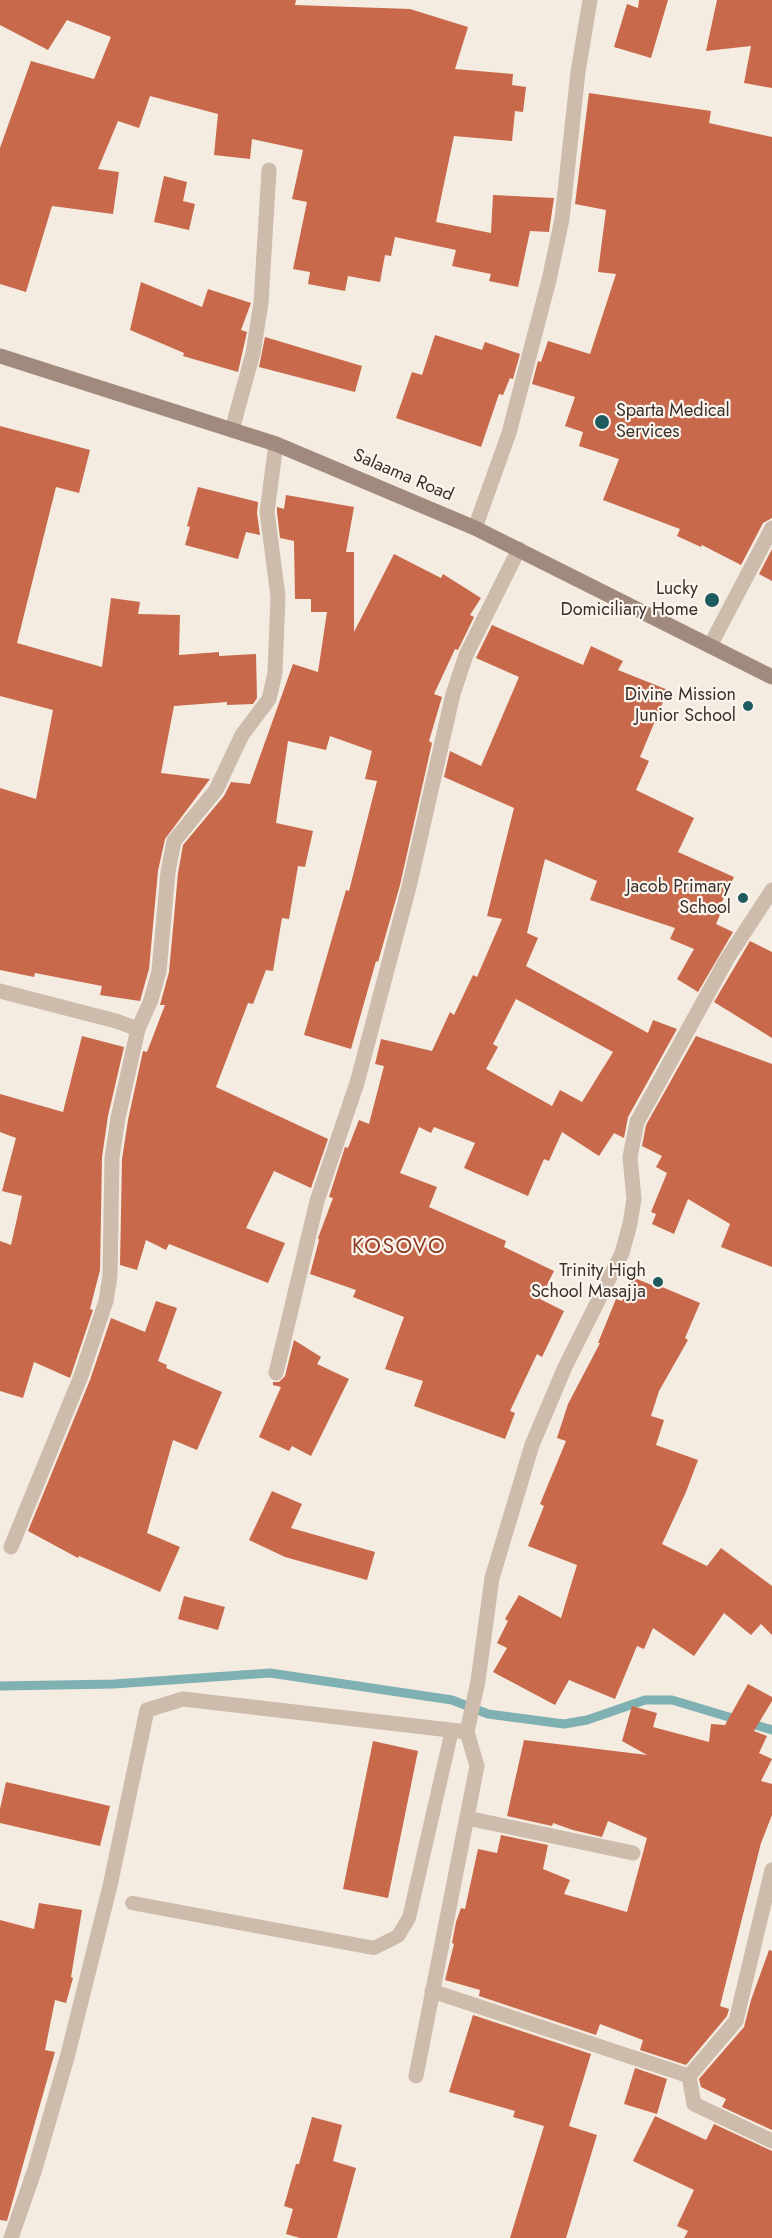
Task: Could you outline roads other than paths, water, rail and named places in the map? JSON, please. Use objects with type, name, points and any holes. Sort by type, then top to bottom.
[{"type":"main road","name":"Salaama Road","points":[[0,356],[276,444],[475,528],[772,677]]},
{"type":"street","points":[[475,528],[509,433],[556,250],[562,219],[578,72],[590,0]]},
{"type":"street","points":[[232,430],[253,353],[261,303],[269,170]]},
{"type":"street","points":[[11,1547],[81,1376],[106,1301],[110,1276],[112,1158],[118,1118],[138,1029],[158,978],[168,872],[174,840],[216,790],[242,735],[269,699],[275,673],[278,596],[267,512],[276,444]]},
{"type":"street","points":[[710,646],[772,528]]},
{"type":"street","points":[[276,1373],[318,1201],[357,1083],[409,887],[453,694],[466,655],[519,549]]},
{"type":"street","points":[[460,1731],[470,1716],[478,1681],[492,1578],[532,1445],[565,1367],[622,1253],[634,1199],[630,1157],[637,1122],[727,959],[772,890]]},
{"type":"street","points":[[0,991],[116,1021],[138,1029]]},
{"type":"street","points":[[11,2238],[35,2169],[71,2043],[110,1886],[147,1710],[183,1699],[460,1731]]},
{"type":"street","points":[[416,2076],[477,1766],[460,1731]]},
{"type":"street","points":[[467,1818],[633,1853]]},
{"type":"street","points":[[689,2076],[736,2021],[772,1870]]},
{"type":"street","points":[[432,1991],[689,2076]]},
{"type":"street","points":[[689,2076],[694,2104],[772,2141]]},
{"type":"lane","points":[[132,1903],[374,1948],[398,1936],[409,1918],[460,1731]]},
{"type":"waterway","points":[[0,1686],[114,1684],[270,1673],[452,1700],[488,1714],[564,1724],[587,1720],[645,1700],[672,1700],[772,1730]]},
{"type":"place","name":"Sparta Medical Services","points":[[602,422]]},
{"type":"place","name":"Lucky Domiciliary Home","points":[[712,600]]},
{"type":"place","name":"Divine Mission Junior School","points":[[748,706]]},
{"type":"place","name":"Jacob Primary School","points":[[743,898]]},
{"type":"place","name":"Trinity High School Masajja","points":[[658,1282]]},
{"type":"district","name":"KOSOVO","points":[[399,1248]]}]
